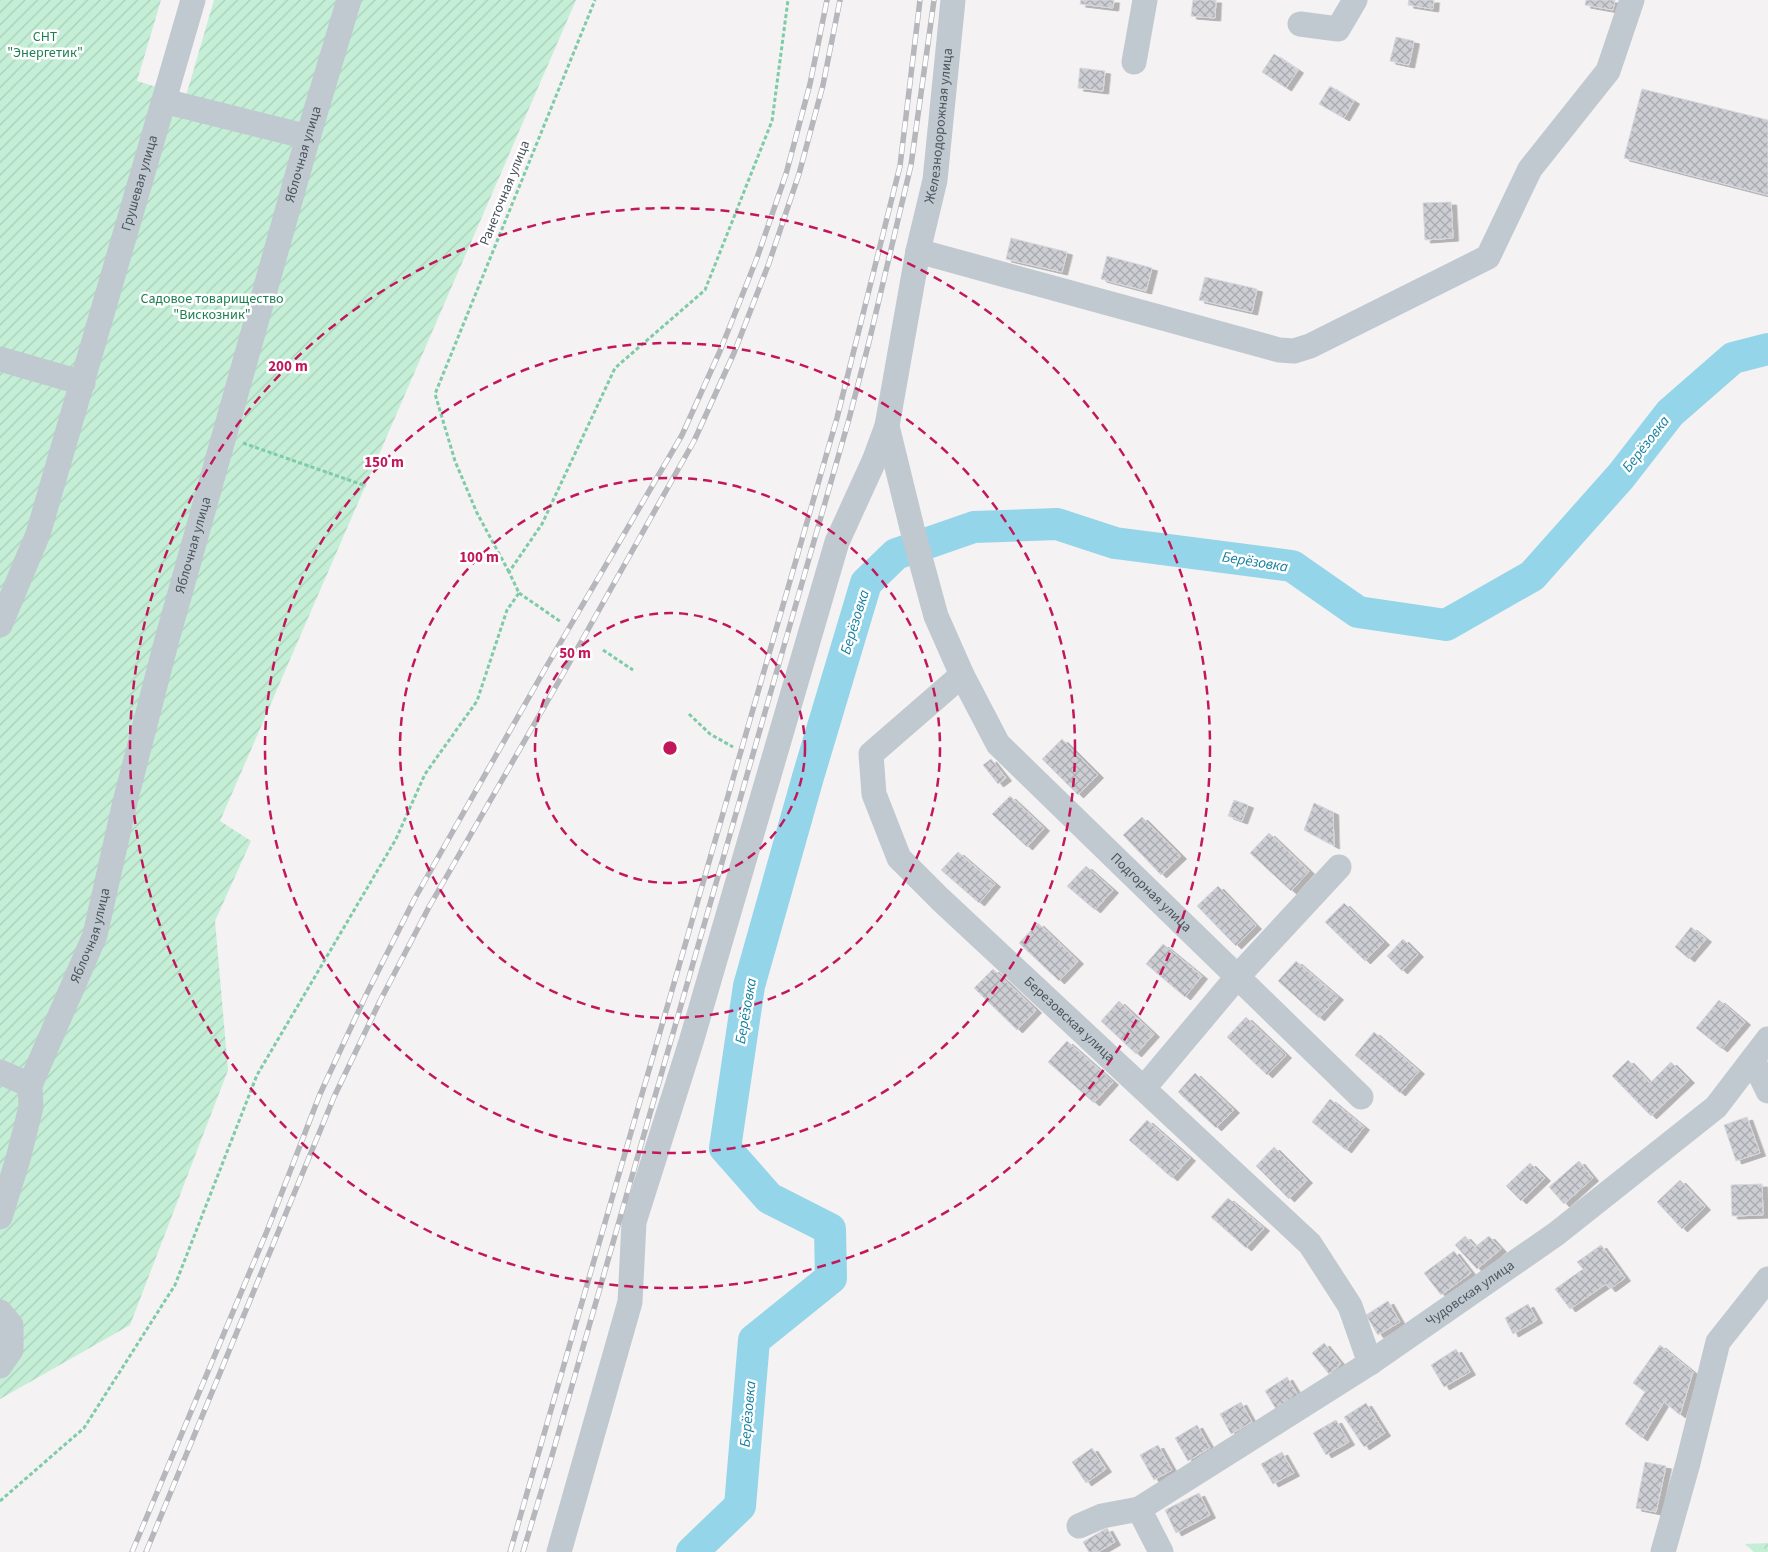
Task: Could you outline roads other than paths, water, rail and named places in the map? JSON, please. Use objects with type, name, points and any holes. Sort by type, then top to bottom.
[{"type":"street","name":"Грушевая улица","points":[[2,616],[38,534],[193,0]]},
{"type":"street","name":"Яблочная улица","points":[[0,1217],[18,1159],[31,1107],[30,1085],[94,936],[125,802],[166,643],[308,138],[349,0]]},
{"type":"street","name":"Железнодорожная улица","points":[[887,426],[918,251],[935,180],[953,0]]},
{"type":"street","points":[[1134,62],[1145,0]]},
{"type":"street","points":[[1300,24],[1338,29],[1355,0]]},
{"type":"street","points":[[918,251],[1279,350],[1294,351],[1310,346],[1488,256],[1530,169],[1608,71],[1632,0]]},
{"type":"street","points":[[164,101],[308,138]]},
{"type":"street","points":[[0,359],[83,383]]},
{"type":"street","points":[[559,1552],[630,1302],[634,1222],[691,1042],[837,542],[874,461],[887,426]]},
{"type":"street","name":"Подгорная улица","points":[[887,426],[936,616],[962,675],[998,744],[1361,1097]]},
{"type":"street","name":"Березовская улица","points":[[962,675],[871,754],[874,794],[899,858],[940,899],[1310,1244],[1350,1306],[1370,1363]]},
{"type":"street","points":[[1144,1088],[1238,976],[1339,867]]},
{"type":"street","name":"Чудовская улица","points":[[1079,1526],[1102,1516],[1139,1509],[1370,1363],[1556,1234],[1709,1114],[1768,1039]]},
{"type":"street","points":[[1753,1060],[1768,1091]]},
{"type":"street","points":[[0,1072],[30,1085]]},
{"type":"street","points":[[1663,1552],[1688,1463],[1718,1342],[1768,1279]]},
{"type":"street","points":[[0,1312],[11,1325],[11,1350],[0,1366]]},
{"type":"street","points":[[1139,1509],[1161,1552]]},
{"type":"waterway","name":"Берёзовка","points":[[692,1552],[740,1506],[754,1340],[831,1278],[830,1229],[769,1198],[725,1148],[749,986],[808,777],[866,583],[896,554],[974,527],[1057,524],[1115,543],[1292,566],[1358,612],[1446,625],[1532,576],[1621,476],[1670,413],[1733,358],[1768,349]]},
{"type":"railway","points":[[132,1552],[267,1231],[320,1094],[366,995],[415,898],[545,669],[682,435],[720,351],[757,258],[786,174],[810,84],[827,0]]},
{"type":"railway","points":[[146,1552],[334,1097],[380,1001],[429,907],[694,441],[734,353],[769,263],[799,174],[823,85],[840,0]]},
{"type":"railway","points":[[510,1552],[837,418],[900,166],[920,0]]},
{"type":"railway","points":[[523,1552],[849,419],[911,165],[934,0]]},
{"type":"park label","name":"СНТ \"Энергетик\"","points":[[45,46]]},
{"type":"park label","name":"Садовое товарищество \"Вискозник\"","points":[[212,308]]}]
